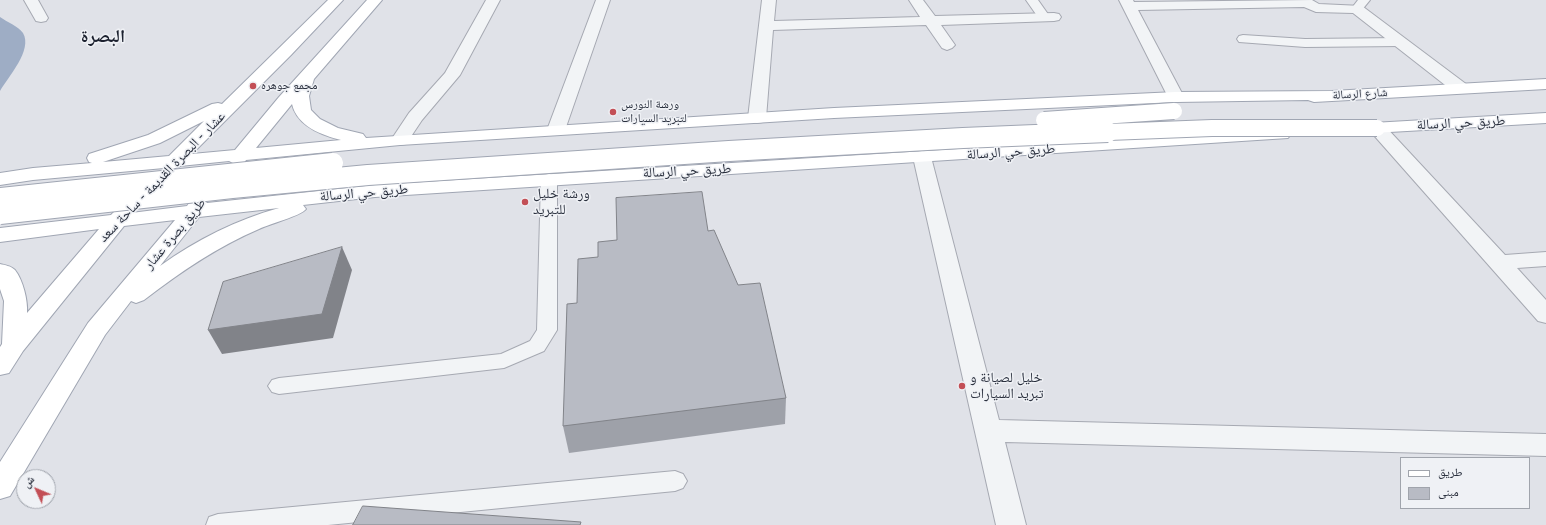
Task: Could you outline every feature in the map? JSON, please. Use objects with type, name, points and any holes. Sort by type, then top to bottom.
[{"type":"main road","name":"عشار - البصرة القديمة - ساحة سعد","points":[[0,366],[14,345],[116,220],[336,0]]},
{"type":"main road","name":"طريق بصرة عشار","points":[[0,486],[96,330],[306,78],[375,0]]},
{"type":"main road","points":[[306,78],[300,102],[302,109],[313,122],[322,128],[345,136],[400,140]]},
{"type":"main road","name":"شارع الرسالة","points":[[1175,104],[1546,84]]},
{"type":"main road","points":[[33,174],[94,159],[154,139],[205,116],[243,94]]},
{"type":"main road","points":[[0,179],[33,174],[175,160],[400,140],[556,130],[757,118],[1175,104]]},
{"type":"main road","points":[[0,198],[238,172],[428,156],[1175,104]]},
{"type":"main road","name":"طريق حي الرسالة","points":[[0,235],[116,220],[375,191],[1546,118]]},
{"type":"main road","name":"طريق حي الرسالة","points":[[0,214],[232,188],[368,175],[729,151],[963,138],[1212,128],[1377,128]]},
{"type":"main road","points":[[96,330],[143,290],[182,260],[232,232],[254,222],[282,213],[375,191]]},
{"type":"main road","points":[[0,271],[6,274],[16,301],[14,345]]},
{"type":"street","points":[[31,0],[41,18]]},
{"type":"street","points":[[400,140],[415,117],[452,75],[493,0]]},
{"type":"street","points":[[556,130],[603,0]]},
{"type":"street","points":[[757,118],[769,0]]},
{"type":"street","points":[[916,0],[947,45]]},
{"type":"street","points":[[1175,104],[1128,3],[1307,3],[1316,8],[1361,5],[1401,42],[1460,88]]},
{"type":"street","points":[[766,26],[1049,17]]},
{"type":"street","points":[[1377,128],[1546,315]]},
{"type":"street","points":[[922,157],[1011,525]]},
{"type":"street","points":[[1498,263],[1546,259]]},
{"type":"street","points":[[988,431],[1546,445]]},
{"type":"lane","points":[[1032,0],[1049,17]]},
{"type":"lane","points":[[1243,39],[1305,43],[1401,42]]},
{"type":"lane","points":[[279,386],[504,361],[537,346],[547,330],[549,179]]},
{"type":"lane","points":[[218,525],[675,481]]},
{"type":"water","points":[[0,17],[23,33],[25,47],[18,63],[0,91]]},
{"type":"building","points":[[702,192],[708,231],[714,230],[738,285],[760,283],[786,398],[563,426],[567,304],[577,303],[578,259],[598,257],[598,242],[617,240],[616,198]]},
{"type":"building","points":[[342,247],[322,314],[208,330],[223,282]]},
{"type":"building","points":[[363,506],[581,522],[580,525],[353,525]]},
{"type":"place","name":"مجمع جوهره","points":[[253,86]]},
{"type":"place","name":"ورشة النورس لتبريد السيارات","points":[[613,112]]},
{"type":"place","name":"ورشة خليل للتبريد","points":[[525,202]]},
{"type":"place","name":"خليل لصيانة و تبريد السيارات","points":[[962,386]]},
{"type":"district","name":"البصرة","points":[[103,37]]}]
